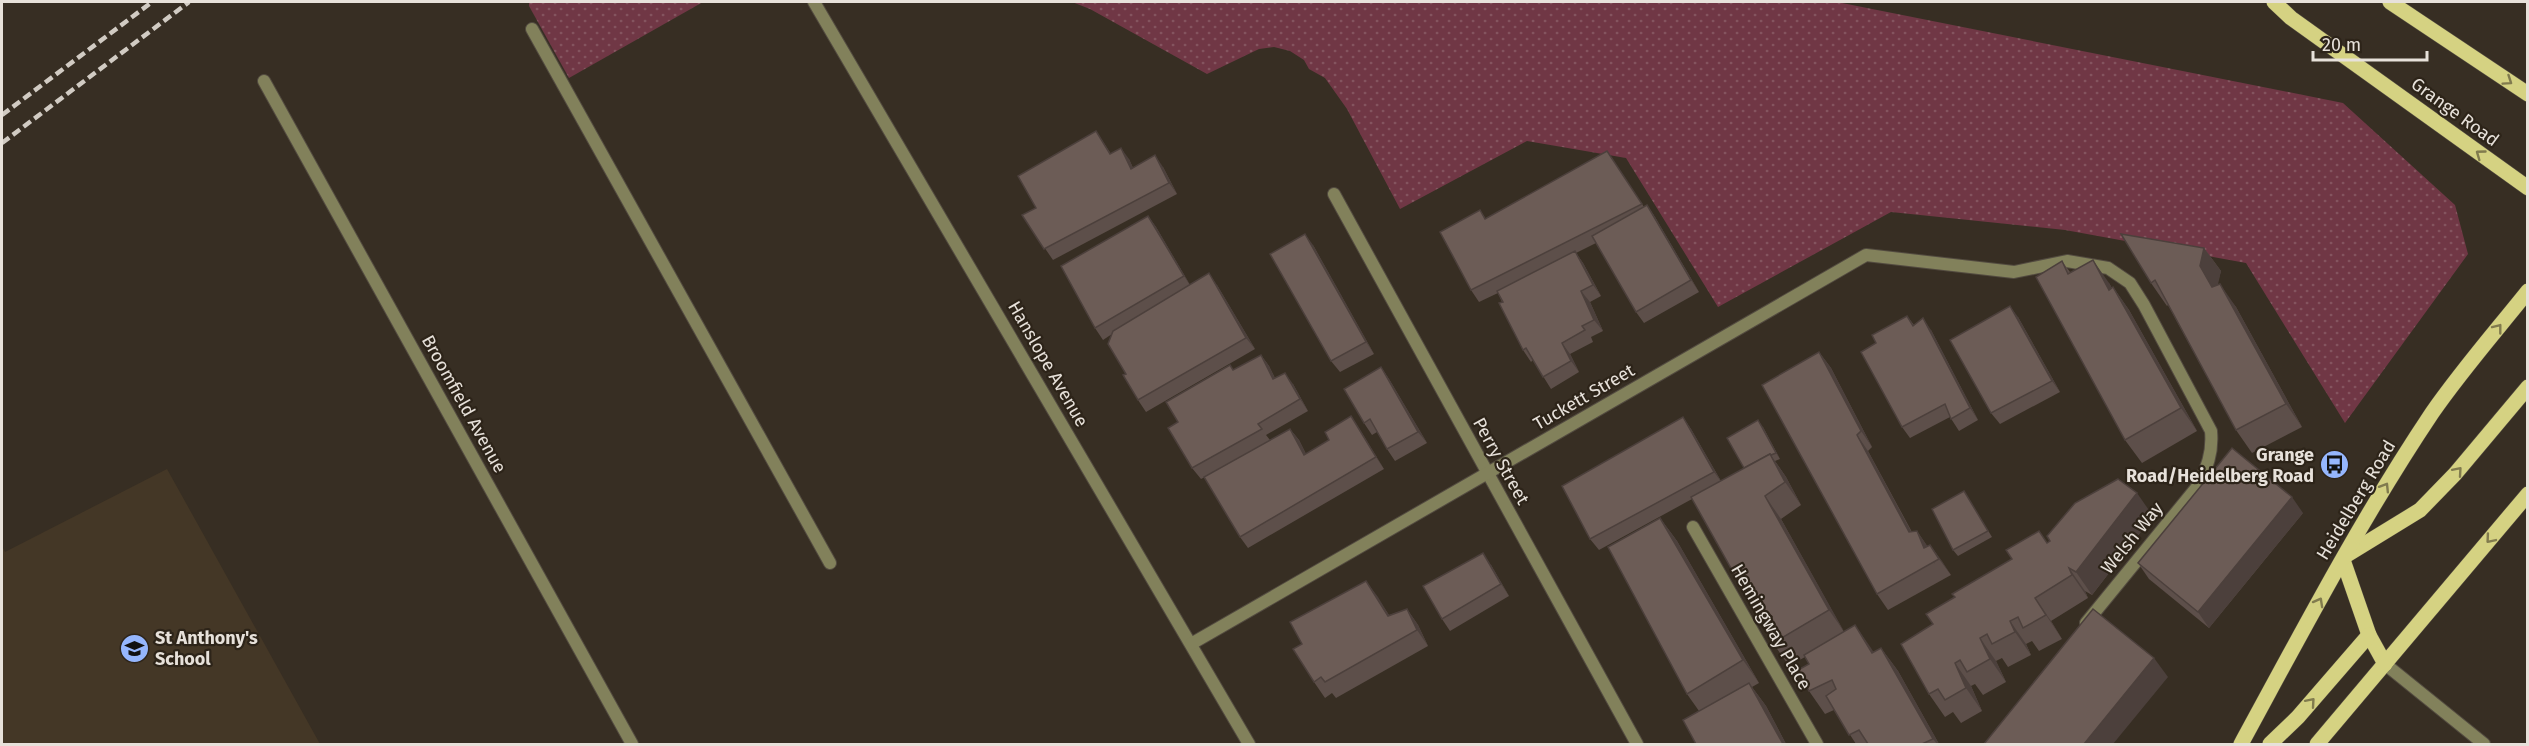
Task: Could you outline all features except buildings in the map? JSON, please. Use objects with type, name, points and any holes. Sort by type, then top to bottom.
[{"type":"main road","name":"Grange Road","points":[[2274,2],[2291,18],[2528,188]]},
{"type":"main road","points":[[2390,2],[2528,94]]},
{"type":"main road","name":"Heidelberg Road","points":[[2241,744],[2372,507],[2434,411],[2528,291]]},
{"type":"main road","points":[[2385,664],[2369,635],[2344,558],[2420,510],[2456,474],[2528,387]]},
{"type":"main road","points":[[2317,744],[2528,494]]},
{"type":"main road","points":[[2270,744],[2304,710],[2369,635]]},
{"type":"street","name":"Hanslope Avenue","points":[[814,2],[1249,744]]},
{"type":"street","points":[[532,29],[830,564]]},
{"type":"street","name":"Broomfield Avenue","points":[[264,81],[632,744]]},
{"type":"street","name":"Perry Street","points":[[1334,194],[1637,744]]},
{"type":"street","name":"Tuckett Street","points":[[1191,644],[1866,255],[2014,272]]},
{"type":"street","name":"Welsh Way","points":[[2014,272],[2067,261],[2108,268],[2130,284],[2211,431],[2213,448],[2207,468],[2197,488],[2077,634]]},
{"type":"street","name":"Hemingway Place","points":[[1694,527],[1817,744]]},
{"type":"street","points":[[2385,664],[2484,744]]},
{"type":"shaded area","points":[[529,2],[703,2],[569,78],[529,6]]},
{"type":"shaded area","points":[[1072,2],[1837,2],[2343,103],[2455,205],[2468,254],[2345,423],[2246,263],[2065,230],[1891,212],[1718,307],[1626,158],[1527,141],[1400,209],[1347,109],[1325,78],[1309,69],[1304,60],[1290,51],[1274,47],[1259,49],[1207,74],[1090,9]]},
{"type":"shaded area","name":"St Anthony's School","points":[[167,469],[320,744],[2,744],[2,546],[5,552]]},
{"type":"railway","points":[[2,115],[152,2]]},
{"type":"railway","points":[[2,143],[189,2]]},
{"type":"place","name":"Grange Road/Heidelberg Road","points":[[2335,465]]},
{"type":"place","name":"St Anthony's School","points":[[134,648]]}]
